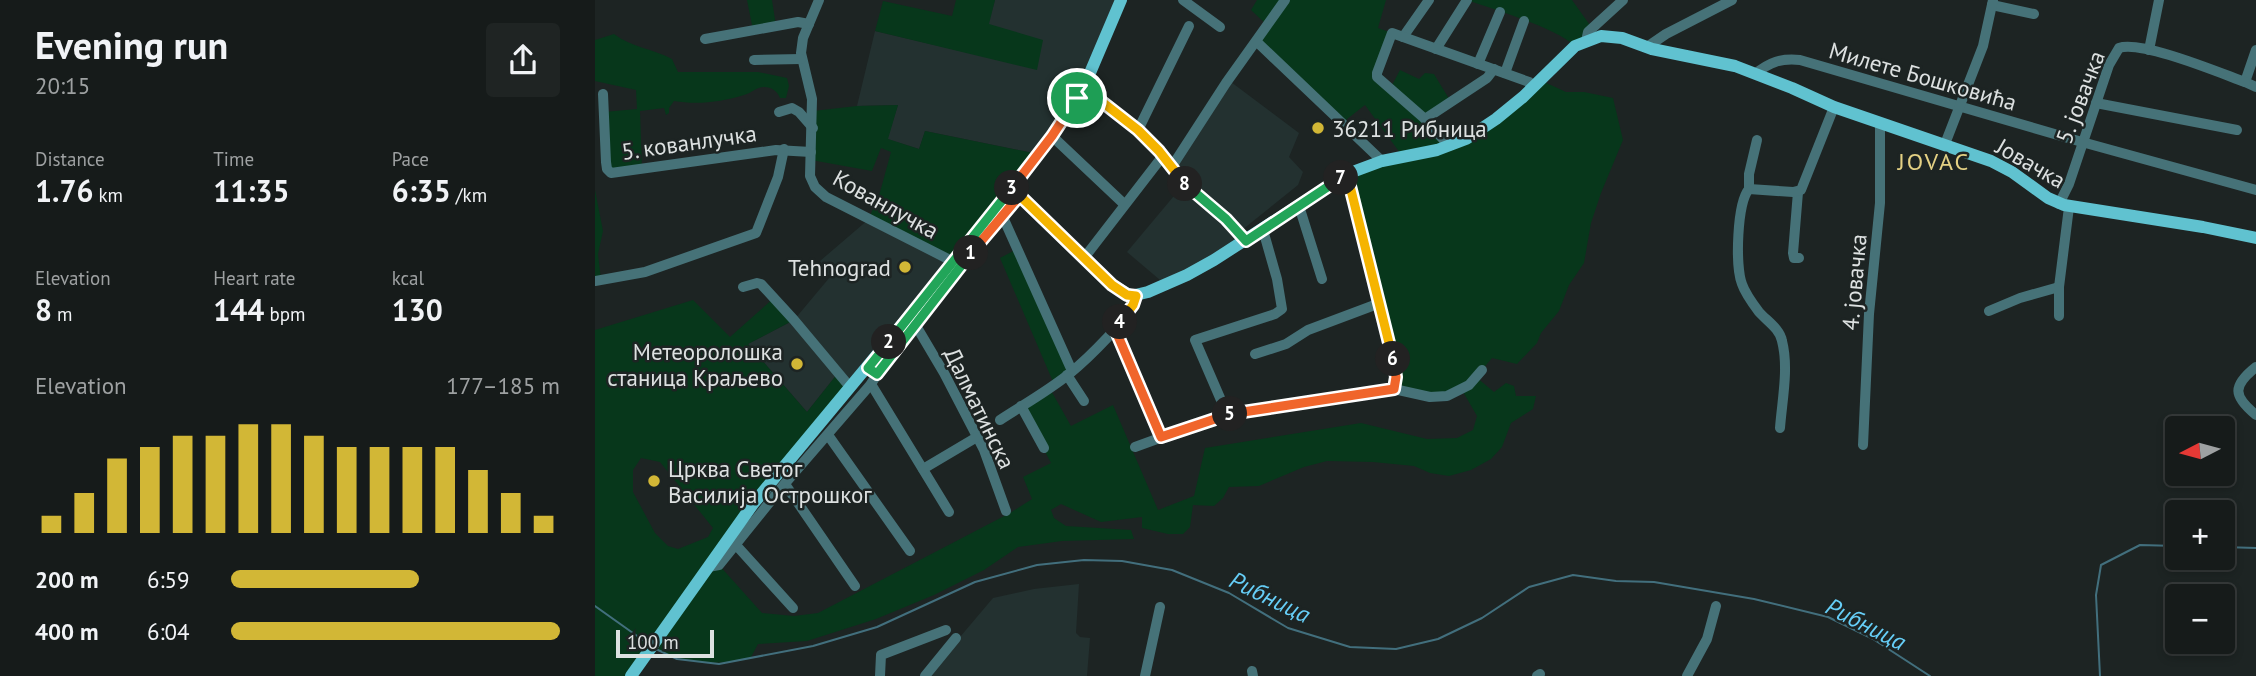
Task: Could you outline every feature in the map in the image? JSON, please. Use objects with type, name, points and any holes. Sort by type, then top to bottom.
[{"type":"main road","points":[[631,676],[753,503],[850,387],[872,375],[954,262],[1016,191],[1083,87],[1121,0]]},
{"type":"main road","name":"Јовачка","points":[[1586,41],[1612,36],[1647,47],[1726,63],[1834,107],[1945,144],[2007,169],[2045,196],[2064,205],[2256,238]]},
{"type":"main road","points":[[1016,191],[1119,291],[1136,296],[1187,275],[1246,241],[1347,174],[1382,162],[1449,146],[1482,129],[1534,86],[1570,50],[1586,41]]},
{"type":"street","name":"Кованлучка","points":[[819,0],[801,46],[801,59],[812,99],[810,176],[815,187],[821,193],[954,262]]},
{"type":"street","points":[[1183,0],[1220,27]]},
{"type":"street","points":[[1170,167],[1285,0]]},
{"type":"street","points":[[1403,37],[1429,0]]},
{"type":"street","points":[[1436,49],[1468,0]]},
{"type":"street","points":[[1586,41],[1588,32],[1623,0]]},
{"type":"street","points":[[1647,47],[1666,34],[1732,0]]},
{"type":"street","points":[[2149,50],[2159,0]]},
{"type":"street","points":[[1945,144],[1983,46],[1993,3],[2034,14]]},
{"type":"street","points":[[1478,64],[1500,12]]},
{"type":"street","points":[[1505,73],[1524,21]]},
{"type":"street","points":[[705,39],[798,22],[809,24]]},
{"type":"street","points":[[1138,130],[1189,26]]},
{"type":"street","points":[[1449,146],[1425,119],[1377,77],[1392,33],[1534,86]]},
{"type":"street","points":[[1257,42],[1382,162]]},
{"type":"street","name":"5. јовачка","points":[[2059,316],[2064,205],[2082,142],[2116,51],[2126,46],[2149,50],[2256,87]]},
{"type":"street","points":[[2245,82],[2256,50]]},
{"type":"street","name":"Милете Бошковића","points":[[1755,74],[1768,64],[1784,58],[1800,60],[2256,190]]},
{"type":"street","points":[[754,61],[801,59]]},
{"type":"street","points":[[1425,119],[1487,78],[1494,69]]},
{"type":"street","points":[[1083,87],[1138,130],[1159,151],[1184,184],[1226,219],[1246,241]]},
{"type":"street","name":"5. кованлучка","points":[[603,94],[606,166],[611,173],[784,149],[811,152]]},
{"type":"street","points":[[2096,103],[2237,130]]},
{"type":"street","points":[[1799,257],[1794,258],[1793,253],[1798,192],[1803,186],[1834,107]]},
{"type":"street","points":[[779,112],[792,108],[813,128]]},
{"type":"street","name":"4. јовачка","points":[[1863,445],[1869,314],[1880,203],[1880,123]]},
{"type":"street","points":[[1052,136],[1124,204]]},
{"type":"street","points":[[1757,140],[1738,236],[1741,280],[1759,312],[1777,331],[1783,342],[1780,428]]},
{"type":"street","points":[[595,281],[645,272],[756,233],[776,184],[784,149]]},
{"type":"street","points":[[1084,258],[1163,157]]},
{"type":"street","points":[[1154,167],[1170,167]]},
{"type":"street","points":[[1347,174],[1395,368],[1394,389]]},
{"type":"street","points":[[1749,189],[1798,192]]},
{"type":"street","points":[[708,567],[719,565],[828,435],[872,375],[1002,215],[1016,191]]},
{"type":"street","points":[[1300,206],[1322,279]]},
{"type":"street","points":[[1002,215],[1084,401]]},
{"type":"street","points":[[1227,415],[1195,340],[1275,314],[1280,310],[1281,297],[1263,230]]},
{"type":"street","points":[[743,287],[761,284],[850,387]]},
{"type":"street","points":[[1989,312],[2021,298],[2059,287]]},
{"type":"street","points":[[1000,420],[1070,373],[1115,329],[1133,305],[1136,296]]},
{"type":"street","points":[[1255,354],[1286,344],[1308,330],[1380,303]]},
{"type":"street","name":"Далматинска","points":[[915,324],[977,437],[1006,511]]},
{"type":"street","points":[[1115,329],[1161,437]]},
{"type":"street","points":[[2256,367],[2242,380],[2238,390],[2245,406],[2256,415]]},
{"type":"street","points":[[1135,447],[1227,415],[1394,389],[1430,397],[1447,396],[1469,385],[1482,370]]},
{"type":"street","points":[[872,375],[949,512]]},
{"type":"street","points":[[1021,407],[1044,448]]},
{"type":"street","points":[[828,435],[910,551]]},
{"type":"street","points":[[923,469],[977,437]]},
{"type":"street","points":[[785,484],[855,586]]},
{"type":"street","points":[[736,545],[793,608]]},
{"type":"street","points":[[1688,676],[1707,639],[1716,606]]},
{"type":"street","points":[[1145,676],[1160,607]]},
{"type":"street","points":[[880,676],[881,655],[946,630]]},
{"type":"street","points":[[925,676],[956,638]]},
{"type":"shaded area","points":[[995,0],[1121,0],[1102,46],[1038,154],[925,131],[919,149],[887,139],[898,105],[857,106],[875,31],[1037,69],[988,24]]},
{"type":"shaded area","points":[[1231,82],[1299,133],[1289,157],[1303,172],[1298,185],[1242,230],[1176,164]]},
{"type":"shaded area","points":[[1184,184],[1246,241],[1166,285],[1127,252]]},
{"type":"shaded area","points":[[869,219],[954,262],[850,387],[838,373],[807,412],[748,344],[794,320],[830,277],[820,261]]},
{"type":"shaded area","points":[[1079,584],[1076,633],[1080,637],[1090,638],[1087,676],[927,676],[993,598],[1034,589]]},
{"type":"green space","points":[[747,0],[772,0],[776,26],[753,30]]},
{"type":"green space","points":[[956,0],[995,0],[989,24],[1043,40],[1037,70],[875,31],[883,1],[952,16]]},
{"type":"green space","points":[[1257,0],[1386,0],[1378,28],[1392,33],[1377,73],[1390,89],[1400,70],[1419,79],[1425,73],[1434,74],[1451,102],[1426,119],[1449,146],[1540,80],[1566,92],[1584,92],[1613,98],[1623,140],[1591,223],[1584,263],[1569,285],[1559,311],[1541,333],[1537,343],[1517,364],[1492,358],[1476,377],[1494,392],[1506,383],[1514,386],[1516,396],[1536,396],[1533,409],[1511,423],[1502,447],[1491,459],[1471,470],[1449,476],[1430,473],[1414,466],[1327,461],[1304,467],[1259,486],[1229,487],[1223,498],[1214,506],[1193,505],[1190,527],[1183,534],[1168,534],[1142,528],[1142,517],[1101,522],[1061,504],[1051,510],[1054,518],[1066,526],[1131,530],[1134,539],[1062,541],[1018,547],[984,570],[934,595],[876,619],[807,641],[758,644],[750,659],[699,662],[663,653],[651,646],[631,676],[595,676],[595,330],[693,300],[730,337],[775,297],[794,320],[748,344],[807,412],[838,373],[850,387],[796,451],[708,576],[719,565],[762,613],[794,616],[818,613],[1032,499],[1023,477],[1051,463],[1021,406],[1049,387],[1071,426],[1113,405],[1158,510],[1194,496],[1205,448],[1361,423],[1427,439],[1457,438],[1473,430],[1477,416],[1462,390],[1447,396],[1394,389],[1396,377],[1347,174],[1403,157],[1365,105],[1342,123],[1257,42],[1268,26],[1251,10]],"holes":[[[641,458],[660,462],[713,528],[708,537],[678,549],[668,546],[655,533],[633,492],[633,470]]]},
{"type":"green space","points":[[1467,0],[1572,0],[1592,28],[1575,46],[1539,26]]},
{"type":"green space","points":[[614,34],[672,59],[678,72],[758,72],[787,78],[789,86],[786,98],[780,98],[774,90],[764,87],[718,101],[674,101],[666,115],[664,108],[640,111],[642,169],[611,173],[604,112],[637,109],[636,90],[595,81],[595,40]]},
{"type":"green space","points":[[898,105],[888,139],[919,149],[925,131],[1038,154],[954,262],[869,219],[877,203],[891,152],[881,148],[872,171],[811,160],[813,111]]},
{"type":"green space","points":[[595,190],[603,231],[598,254],[601,280],[595,281]]},
{"type":"green space","points":[[1017,249],[1072,371],[1054,384],[1000,258]]},
{"type":"waterway","name":"Рибница","points":[[2100,676],[2096,595],[2101,565],[2140,545],[2165,546]]},
{"type":"waterway","name":"Рибница","points":[[2235,547],[2256,548]]},
{"type":"waterway","name":"Рибница","points":[[658,650],[677,659],[719,664],[813,646],[877,627],[975,582],[1037,565],[1084,560],[1122,561],[1172,570],[1229,593],[1288,628],[1350,647],[1396,649],[1438,639],[1482,618],[1529,587],[1573,575],[1616,581],[1654,582],[1754,599],[1828,617],[1873,639],[1930,676]]},
{"type":"waterway","name":"Рибница","points":[[595,606],[647,643]]},
{"type":"place","name":"36211 Рибница","points":[[1318,128]]},
{"type":"place","name":"Tehnograd","points":[[905,267]]},
{"type":"place","name":"Метеоролошка станица Краљево","points":[[797,364]]},
{"type":"place","name":"Црква Светог Василија Острошког","points":[[654,481]]},
{"type":"district","name":"JOVAC","points":[[1934,161]]},
{"type":"route","points":[[1077,98],[1012,188],[1020,195],[969,255],[877,374],[868,368],[1012,188],[1019,194],[1028,202],[1112,285],[1127,295],[1136,296],[1133,305],[1115,329],[1161,437],[1227,415],[1394,389],[1396,377],[1391,348],[1347,174],[1246,241],[1226,219],[1184,184],[1159,151],[1138,130],[1083,87],[1077,98]]}]
